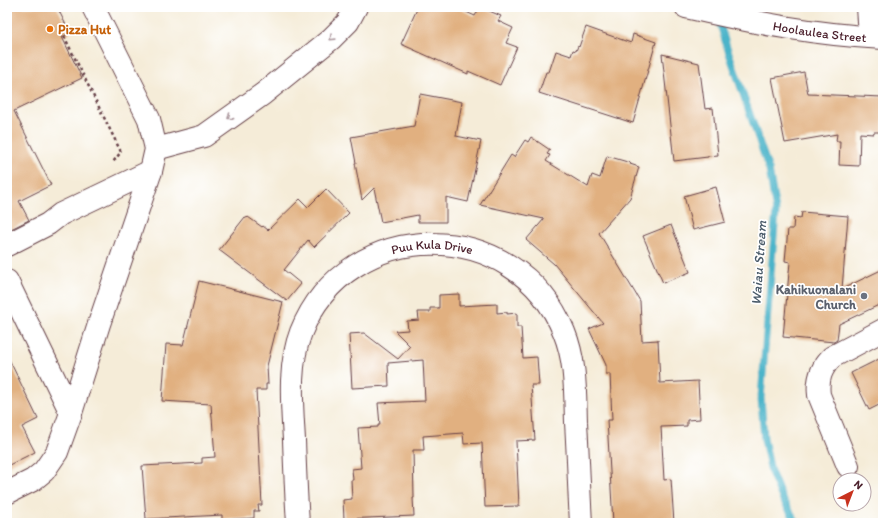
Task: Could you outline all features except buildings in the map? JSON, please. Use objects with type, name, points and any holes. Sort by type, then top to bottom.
[{"type":"street","points":[[7,493],[33,480],[44,471],[57,452],[71,414],[99,324],[151,171],[156,149],[149,119],[93,7]]},
{"type":"street","points":[[156,149],[204,136],[263,94],[331,39],[348,22],[356,7]]},
{"type":"street","name":"Hoolaulea Street","points":[[686,7],[730,17],[820,33],[876,37]]},
{"type":"street","points":[[868,7],[876,37]]},
{"type":"street","points":[[7,245],[48,224],[61,214],[151,171]]},
{"type":"street","name":"Puu Kula Drive","points":[[298,523],[292,376],[295,354],[301,333],[311,313],[323,295],[338,279],[356,266],[375,256],[397,248],[417,244],[440,244],[463,247],[485,254],[505,263],[524,276],[540,292],[554,312],[564,333],[571,354],[574,379],[581,523]]},
{"type":"street","points":[[7,281],[71,414]]},
{"type":"street","points":[[848,466],[819,395],[819,377],[826,362],[832,357],[883,330]]},
{"type":"path","points":[[64,36],[121,152],[113,163]]},
{"type":"waterway","name":"Waiau Stream","points":[[718,18],[769,170],[776,211],[761,398],[764,439],[771,472],[782,498],[797,523]]},
{"type":"place","name":"Pizza Hut","points":[[50,29]]},
{"type":"place","name":"Kahikuonalani Church","points":[[864,296]]}]
